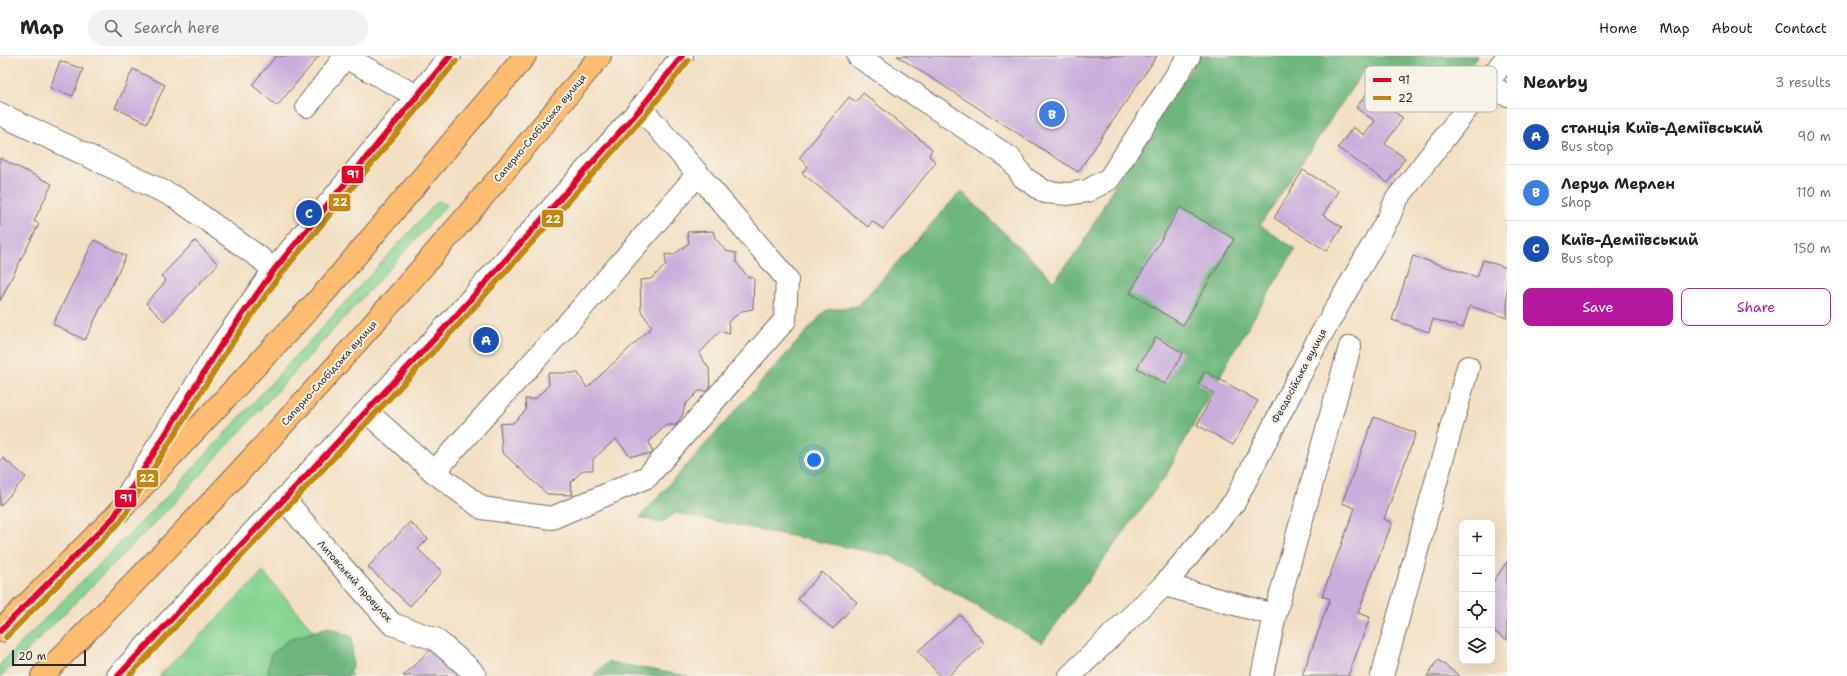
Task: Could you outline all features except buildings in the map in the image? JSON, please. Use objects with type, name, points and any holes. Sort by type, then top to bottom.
[{"type":"main road","points":[[0,631],[114,517],[327,290],[526,56]]},
{"type":"main road","name":"Саперно-Слобідська вулиця","points":[[42,676],[86,632],[265,444],[354,345],[528,144],[600,56]]},
{"type":"main road","points":[[63,676],[86,632]]},
{"type":"street","points":[[114,517],[221,345],[274,270],[450,56]]},
{"type":"street","points":[[118,676],[285,500],[454,318],[640,108],[682,56]]},
{"type":"street","points":[[858,56],[1010,158],[1023,177],[1045,192],[1068,194],[1087,191],[1109,180],[1189,56]]},
{"type":"street","points":[[307,106],[345,57],[417,96]]},
{"type":"street","name":"Феодосійська вулиця","points":[[1497,70],[1507,57]]},
{"type":"street","points":[[1497,90],[1507,95]]},
{"type":"street","points":[[367,412],[434,472],[482,508],[552,518],[647,477],[785,320],[787,279],[640,108]]},
{"type":"street","name":"Феодосійська вулиця","points":[[1070,676],[1164,585],[1235,501],[1310,354],[1389,217],[1396,200],[1465,112]]},
{"type":"street","points":[[0,114],[175,197],[260,258],[274,270]]},
{"type":"street","points":[[434,472],[579,311],[698,174]]},
{"type":"street","points":[[1262,676],[1275,615],[1350,347]]},
{"type":"street","points":[[1382,676],[1468,367]]},
{"type":"street","name":"Литовський провулок","points":[[285,500],[392,624],[435,639],[470,670],[474,676]]},
{"type":"street","points":[[1164,585],[1275,615]]},
{"type":"green space","points":[[1200,56],[1478,56],[1471,66],[1365,66],[1365,68],[1260,225],[1295,249],[1231,356],[1166,475],[1042,643],[891,556],[676,513],[660,523],[640,517],[826,310],[858,306],[961,191],[1054,281],[1082,245],[1124,168]]},
{"type":"green space","points":[[438,201],[447,205],[184,493],[2,676],[0,676],[0,664],[177,486]]},
{"type":"green space","points":[[263,572],[352,676],[159,676]]},
{"type":"green space","points":[[328,627],[352,637],[353,667],[346,676],[268,676],[270,655],[289,640]]},
{"type":"green space","points":[[608,662],[688,676],[593,676]]},
{"type":"transit line","name":"91","points":[[0,631],[114,517],[221,345],[274,270],[450,56]]},
{"type":"transit line","name":"91","points":[[118,676],[454,318],[641,108],[682,56]]},
{"type":"transit line","name":"22","points":[[6,637],[120,522],[228,349],[280,275],[456,61]]},
{"type":"transit line","name":"22","points":[[129,676],[460,323],[647,113],[688,61]]},
{"type":"place","name":"Леруа Мерлен","points":[[1052,114]]},
{"type":"place","name":"Київ-Деміївський","points":[[309,213]]},
{"type":"place","name":"станція Київ-Деміївський","points":[[486,340]]}]
